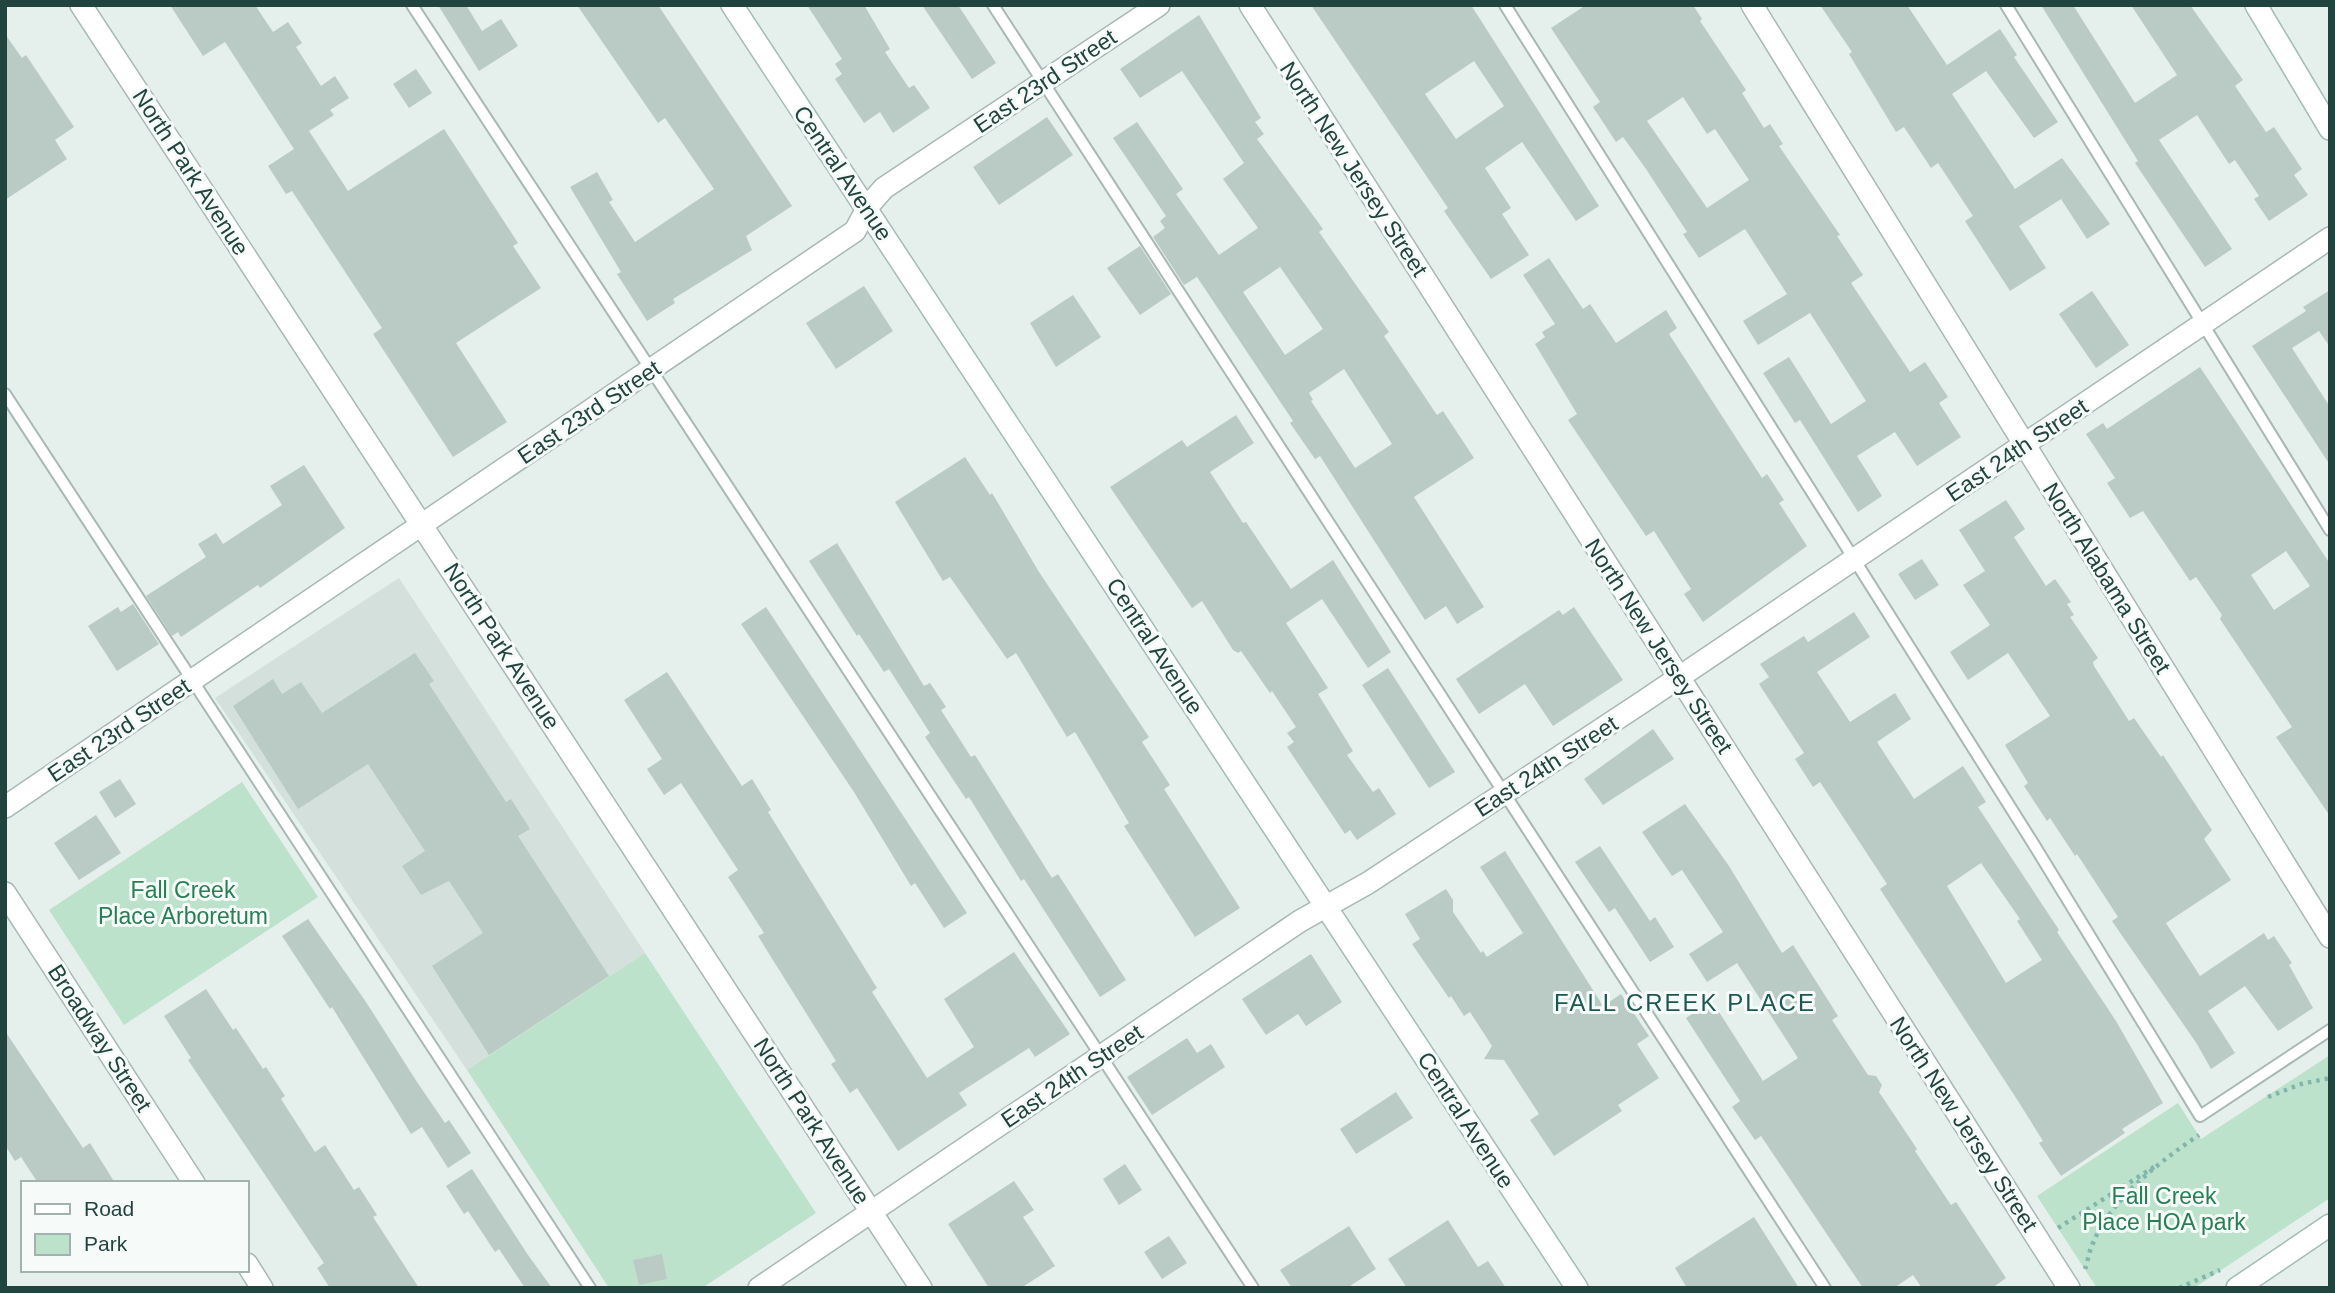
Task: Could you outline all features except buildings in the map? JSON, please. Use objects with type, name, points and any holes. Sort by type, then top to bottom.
[{"type":"street","name":"North Park Avenue","points":[[81,5],[921,1288]]},
{"type":"street","name":"Central Avenue","points":[[732,5],[1577,1288]]},
{"type":"street","name":"East 23rd Street","points":[[5,807],[855,231],[884,188],[1159,5]]},
{"type":"street","name":"North New Jersey Street","points":[[1250,5],[1679,678],[2077,1282]]},
{"type":"street","name":"North Alabama Street","points":[[1752,5],[2330,937]]},
{"type":"street","points":[[2256,5],[2330,129]]},
{"type":"street","name":"East 24th Street","points":[[760,1288],[1101,1056],[1679,678],[2330,238]]},
{"type":"street","name":"Broadway Street","points":[[5,893],[193,1181]]},
{"type":"street","points":[[2237,1288],[2330,1225]]},
{"type":"street","points":[[248,1266],[262,1288]]},
{"type":"lane","points":[[412,5],[1253,1288]]},
{"type":"lane","points":[[993,5],[1825,1288]]},
{"type":"lane","points":[[1505,5],[2031,840],[2200,1116],[2330,1030]]},
{"type":"lane","points":[[2006,5],[2330,530]]},
{"type":"lane","points":[[5,394],[590,1288]]},
{"type":"path","points":[[2262,1100],[2301,1084],[2330,1078]]},
{"type":"path","points":[[2055,1230],[2208,1130]]},
{"type":"path","points":[[2077,1282],[2083,1273],[2092,1243],[2107,1217],[2169,1157]]},
{"type":"shaded area","points":[[399,578],[645,953],[467,1070],[215,698]]},
{"type":"green space","name":"Fall Creek Place Arboretum","points":[[242,782],[318,897],[124,1025],[49,910]]},
{"type":"green space","points":[[645,953],[816,1213],[702,1288],[609,1288],[467,1070]]},
{"type":"green space","name":"Fall Creek Place HOA park","points":[[2330,1055],[2330,1198],[2194,1288],[2097,1288],[2037,1196],[2178,1103],[2201,1139]]},
{"type":"district","name":"FALL CREEK PLACE","points":[[1685,1003]]}]
